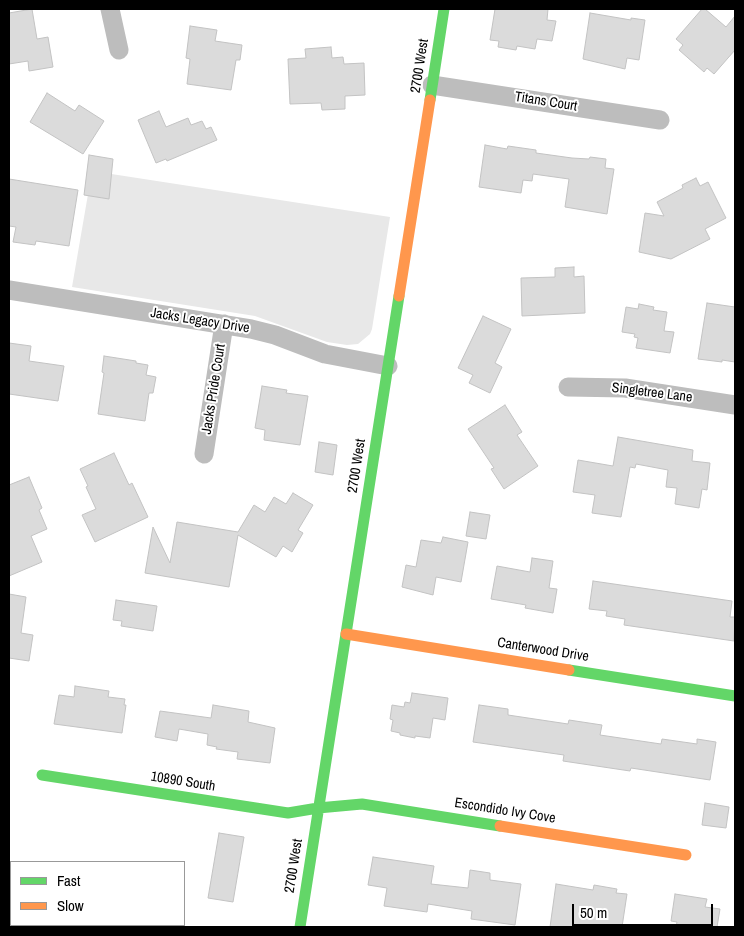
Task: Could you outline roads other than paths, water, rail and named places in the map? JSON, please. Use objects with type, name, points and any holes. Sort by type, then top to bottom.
[{"type":"street","points":[[110,9],[119,50]]},
{"type":"street","name":"2700 West","points":[[300,927],[444,9]]},
{"type":"street","name":"Titans Court","points":[[432,85],[660,120]]},
{"type":"street","name":"Jacks Legacy Drive","points":[[9,290],[224,324],[275,335],[325,354],[388,366]]},
{"type":"street","name":"Jacks Pride Court","points":[[204,454],[224,324]]},
{"type":"street","name":"Singletree Lane","points":[[568,386],[625,388],[735,405]]},
{"type":"street","name":"Canterwood Drive","points":[[346,634],[735,696]]},
{"type":"street","name":"10890 South","points":[[42,775],[288,813],[318,808]]},
{"type":"street","name":"Escondido Ivy Cove","points":[[318,808],[362,804],[686,855]]}]
